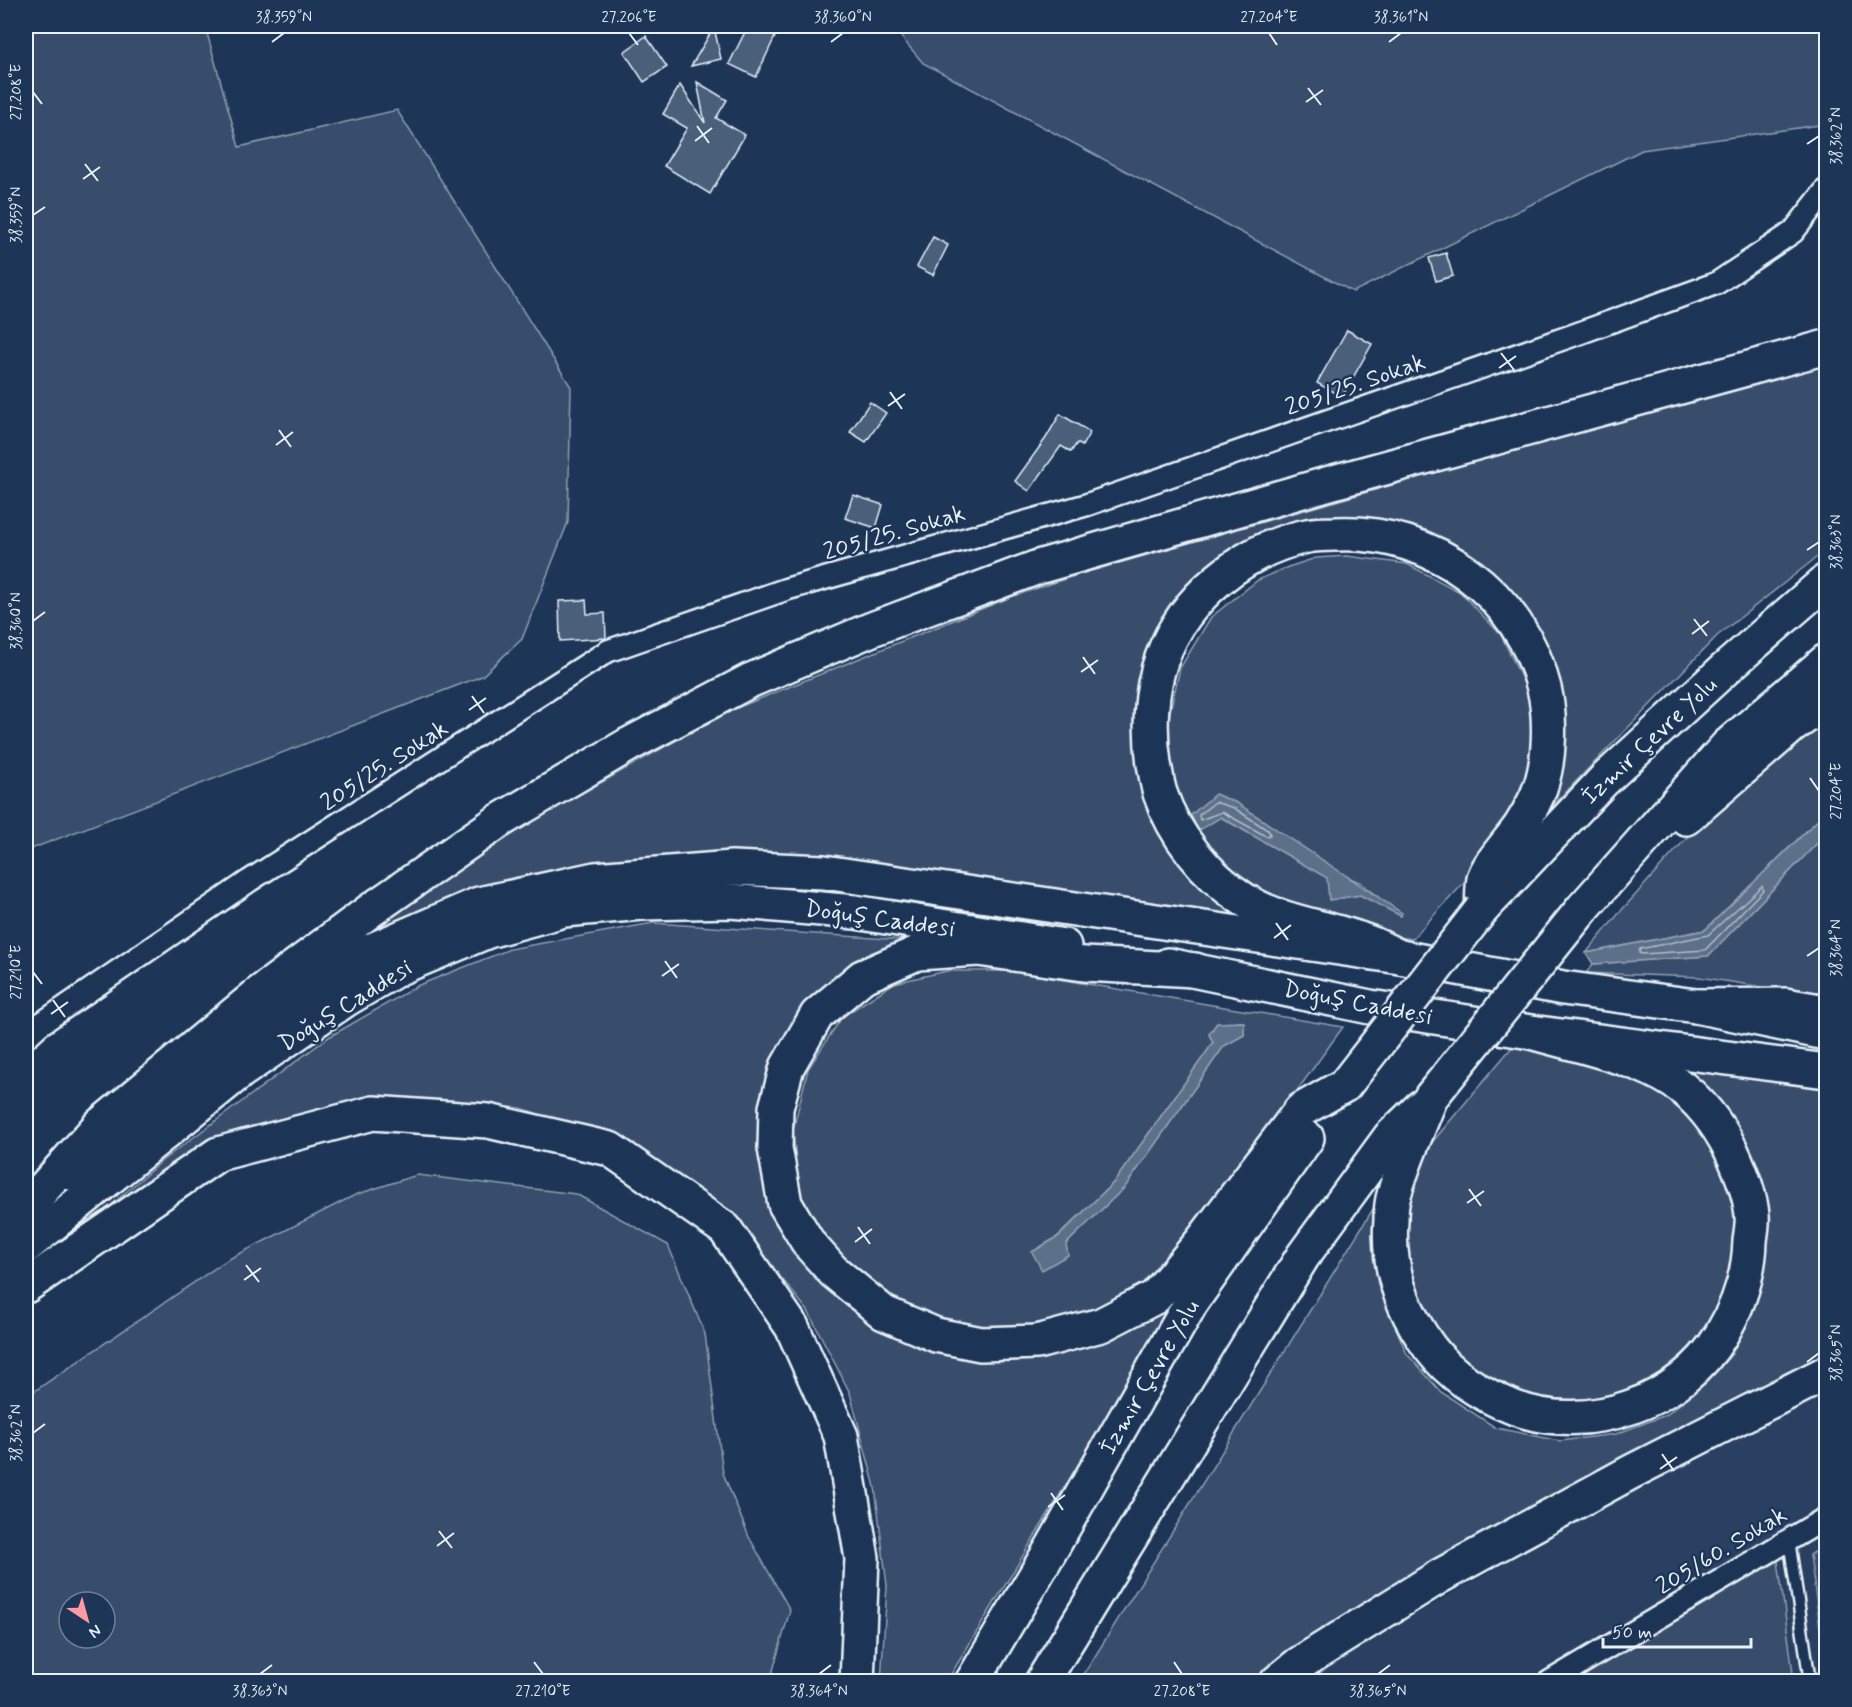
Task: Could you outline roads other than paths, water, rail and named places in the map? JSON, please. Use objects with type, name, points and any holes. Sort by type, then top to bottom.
[{"type":"main road","points":[[26,1209],[100,1125],[261,992],[371,910],[499,821],[628,745],[749,681],[872,629],[1038,567],[1337,481],[1827,346]]},
{"type":"main road","points":[[1400,957],[1363,940],[1277,915],[1244,900],[1207,869],[1176,830],[1159,792],[1152,747],[1150,710],[1161,658],[1181,620],[1214,582],[1256,553],[1308,535],[1363,532],[1418,545],[1455,564],[1483,584],[1511,617],[1532,650],[1545,690],[1550,736],[1540,789],[1521,825],[1485,876],[1482,909]]},
{"type":"main road","name":"İzmir Çevre Yolu","points":[[972,1682],[1059,1536],[1191,1303],[1345,1085],[1482,909],[1604,780],[1725,669],[1827,581]]},
{"type":"main road","points":[[1042,1682],[1303,1256],[1390,1137],[1431,1097],[1583,908],[1727,746],[1827,661]]},
{"type":"main road","points":[[1583,908],[1791,726],[1827,702]]},
{"type":"main road","name":"Doğuş Caddesi","points":[[26,1209],[189,1074],[287,1002],[370,951],[478,904],[595,879],[732,868],[824,873],[1400,957],[1563,988],[1696,1006],[1827,1033]]},
{"type":"main road","name":"Doğuş Caddesi","points":[[26,1246],[241,1071],[345,1000],[399,968],[488,931],[564,910],[642,903],[730,901],[855,912],[1195,969],[1370,1007],[1531,1032],[1827,1071]]},
{"type":"main road","points":[[1195,969],[1084,964],[978,949],[917,953],[862,977],[818,1015],[787,1067],[776,1108],[775,1148],[785,1204],[809,1244],[833,1271],[884,1313],[936,1335],[981,1344],[1037,1342],[1101,1325],[1155,1298],[1202,1241],[1301,1110],[1345,1085]]},
{"type":"main road","points":[[1696,1006],[1785,1005],[1827,1012]]},
{"type":"main road","points":[[1431,1097],[1393,1198],[1389,1236],[1393,1268],[1403,1304],[1417,1330],[1436,1355],[1461,1380],[1494,1400],[1530,1414],[1567,1419],[1604,1416],[1633,1406],[1670,1388],[1697,1365],[1721,1336],[1739,1298],[1749,1258],[1752,1214],[1740,1171],[1723,1134],[1698,1102],[1674,1082],[1635,1063],[1531,1032]]},
{"type":"main road","points":[[26,1286],[218,1154],[374,1113],[488,1121],[610,1149],[725,1229],[792,1327],[841,1436],[862,1558],[857,1682]]},
{"type":"main road","points":[[1277,1682],[1299,1664],[1440,1576],[1631,1472],[1827,1373]]},
{"type":"street","name":"205/25. Sokak","points":[[26,1037],[39,1025],[249,881],[608,651],[787,589],[1086,505],[1717,283],[1793,232],[1827,189]]},
{"type":"street","name":"205/60. Sokak","points":[[1549,1682],[1827,1518]]},
{"type":"lane","points":[[1789,1540],[1810,1682]]},
{"type":"water","points":[[1215,794],[1237,803],[1402,913],[1401,916],[1360,895],[1329,900],[1327,878],[1221,817],[1198,831],[1191,815]]},
{"type":"water","points":[[1826,812],[1826,834],[1708,956],[1593,964],[1586,953],[1705,930]]},
{"type":"water","points":[[1244,1022],[1244,1035],[1224,1046],[1125,1187],[1066,1244],[1068,1255],[1042,1270],[1032,1252],[1058,1237],[1115,1181],[1213,1043],[1209,1034],[1217,1023]]}]
